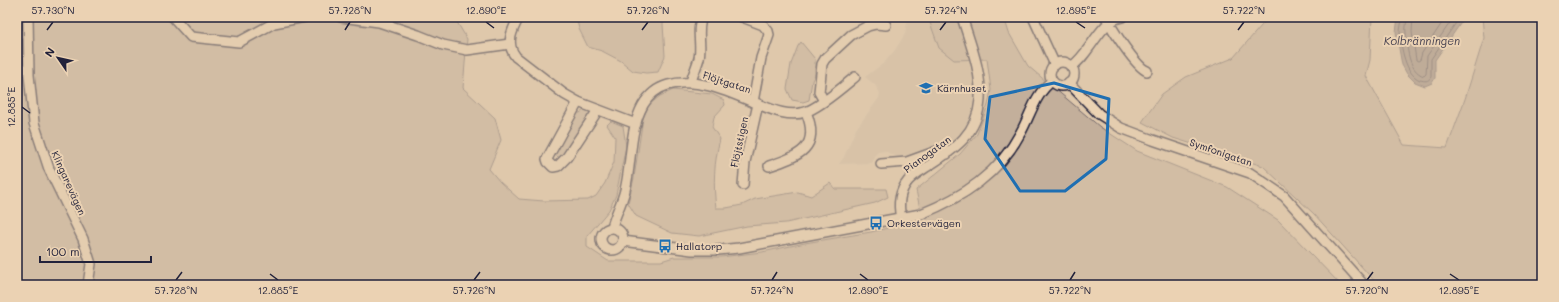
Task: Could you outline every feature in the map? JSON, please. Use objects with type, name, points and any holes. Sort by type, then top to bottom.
[{"type":"street","name":"Klingarevägen","points":[[28,17],[29,75],[34,123],[49,169],[83,239],[91,264],[88,285]]},
{"type":"street","points":[[173,17],[191,37],[239,42],[274,23],[304,17]]},
{"type":"street","points":[[341,17],[379,22],[418,34],[443,45],[468,50],[510,44]]},
{"type":"street","points":[[519,17],[510,36],[512,52],[516,57],[564,94],[578,102],[636,124]]},
{"type":"street","points":[[691,82],[699,58],[699,29],[702,17]]},
{"type":"street","name":"Flöjtstigen","points":[[742,17],[763,25],[768,31],[769,36],[761,58],[756,103],[745,162],[744,185]]},
{"type":"street","name":"Pianogatan","points":[[901,218],[898,205],[909,180],[958,146],[969,133],[976,118],[980,101],[980,86],[978,72],[962,17]]},
{"type":"street","points":[[1033,17],[1055,65]]},
{"type":"street","points":[[1108,20],[1122,17]]},
{"type":"street","points":[[1071,67],[1082,57],[1106,25],[1108,20]]},
{"type":"street","points":[[1108,20],[1142,70],[1147,71]]},
{"type":"street","points":[[824,101],[820,92],[822,64],[825,59],[851,35],[868,26],[876,24],[886,25]]},
{"type":"street","points":[[1064,62],[1071,67],[1074,76],[1069,83],[1064,86],[1059,86],[1052,81],[1050,72],[1055,65],[1064,62]]},
{"type":"street","name":"Flöjtgatan","points":[[612,227],[625,191],[630,169],[636,124],[644,104],[653,92],[673,83],[691,82],[713,88],[784,113],[806,112],[824,101],[855,77]]},
{"type":"street","points":[[623,241],[692,250],[718,250],[739,248],[921,214],[946,204],[976,185],[996,166],[1020,134],[1038,96],[1052,81]]},
{"type":"street","name":"Symfonigatan","points":[[1069,83],[1099,114],[1121,128],[1250,173],[1265,182],[1284,196],[1364,285]]},
{"type":"street","points":[[578,102],[547,159],[548,162],[554,167],[558,166],[567,157],[598,110]]},
{"type":"street","points":[[769,166],[803,151],[809,143],[812,134],[811,124],[806,112]]},
{"type":"street","points":[[881,164],[907,162],[940,150],[943,150],[947,154]]},
{"type":"street","points":[[612,227],[620,231],[623,236],[623,241],[620,246],[610,250],[603,245],[601,240],[602,233],[612,227]]},
{"type":"highlighted area","points":[[1054,83],[1109,99],[1106,159],[1065,191],[1020,191],[985,139],[990,97]]},
{"type":"shaded area","points":[[17,17],[454,17],[467,39],[463,88],[495,118],[501,140],[489,169],[500,182],[519,199],[544,201],[588,200],[596,196],[605,183],[614,162],[615,137],[607,125],[611,121],[623,126],[626,146],[616,195],[609,210],[587,236],[587,247],[608,261],[661,261],[674,257],[721,257],[762,252],[871,232],[909,223],[922,218],[916,190],[960,154],[977,134],[988,105],[991,90],[987,59],[954,60],[939,48],[928,17],[1004,17],[1009,33],[1028,66],[1100,127],[1137,151],[1227,187],[1278,220],[1341,285],[17,285]]},
{"type":"shaded area","points":[[576,17],[664,17],[665,56],[658,72],[646,73],[633,71],[621,61],[602,51],[588,47],[579,29]]},
{"type":"shaded area","name":"Kärnhuset","points":[[908,17],[929,18],[954,60],[968,60],[973,76],[975,92],[969,123],[959,139],[952,146],[946,143],[903,160],[885,151],[878,152],[874,156],[872,163],[839,164],[844,157],[856,129],[879,98],[880,93],[875,85],[865,77],[884,63],[895,50],[905,34]]},
{"type":"shaded area","points":[[1269,17],[1372,17],[1370,60],[1366,76],[1404,145],[1447,148],[1465,99],[1484,38],[1482,17],[1542,17],[1542,285],[1378,285],[1314,214],[1263,166],[1173,138],[1142,122],[1162,94],[1186,77],[1233,58]]},
{"type":"shaded area","points":[[801,42],[815,59],[815,74],[812,81],[809,100],[803,102],[792,100],[787,89],[791,64]]},
{"type":"shaded area","points":[[673,90],[712,94],[724,100],[725,105],[714,117],[712,127],[720,139],[716,156],[715,173],[716,208],[742,205],[755,199],[798,192],[811,196],[830,183],[835,189],[886,189],[888,197],[875,203],[786,223],[747,226],[699,236],[672,233],[636,216],[628,203],[634,178],[643,118],[649,105],[660,96]]},
{"type":"shaded area","points":[[585,109],[592,113],[561,158],[556,156],[553,153],[575,112],[580,113]]},
{"type":"water","name":"Kolbränningen","points":[[1398,17],[1465,17],[1435,60],[1435,78],[1432,83],[1425,86],[1415,82],[1407,74],[1402,65],[1396,32]]},
{"type":"place","name":"Kärnhuset","points":[[926,88]]},
{"type":"place","name":"Orkestervägen","points":[[876,223]]},
{"type":"place","name":"Hallatorp","points":[[665,246]]}]
